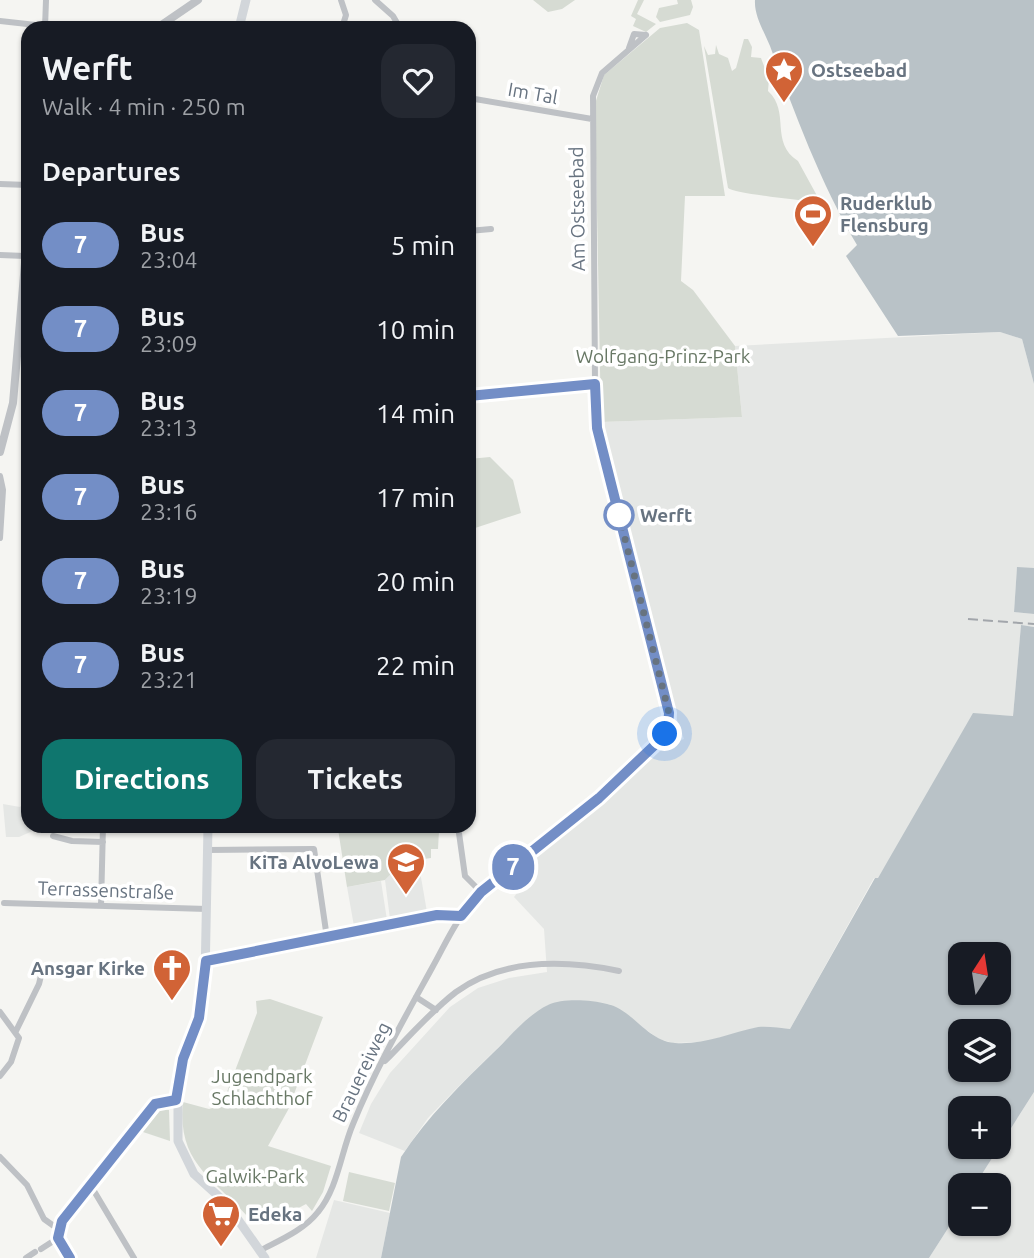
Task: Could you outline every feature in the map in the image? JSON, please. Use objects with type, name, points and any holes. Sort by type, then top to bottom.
[{"type":"main road","points":[[241,21],[244,0]]},
{"type":"main road","points":[[208,833],[206,961],[199,1018],[183,1059],[176,1100],[177,1140],[194,1174],[227,1204],[263,1254]]},
{"type":"street","points":[[45,21],[46,0]]},
{"type":"street","points":[[168,21],[198,0]]},
{"type":"street","points":[[341,0],[346,15],[344,21]]},
{"type":"street","points":[[374,0],[396,21]]},
{"type":"street","points":[[0,20],[21,23]]},
{"type":"street","name":"Am Ostseebad","points":[[481,892],[599,798],[660,740],[668,727],[669,713],[597,428],[592,120],[597,82],[609,65],[629,48]]},
{"type":"street","name":"Im Tal","points":[[476,99],[592,120]]},
{"type":"street","points":[[0,184],[21,186]]},
{"type":"street","points":[[476,230],[492,229]]},
{"type":"street","points":[[0,255],[21,257]]},
{"type":"street","points":[[0,452],[13,403],[21,313]]},
{"type":"street","points":[[476,395],[595,384]]},
{"type":"street","points":[[0,476],[3,490],[0,538]]},
{"type":"street","points":[[102,905],[103,833]]},
{"type":"street","points":[[459,833],[465,876],[481,892]]},
{"type":"street","points":[[53,835],[72,841],[103,842]]},
{"type":"street","points":[[208,850],[314,849],[327,938]]},
{"type":"street","name":"Brauereiweg","points":[[263,1254],[318,1213],[330,1193],[346,1142],[379,1067],[461,916],[481,892]]},
{"type":"street","name":"Terrassenstraße","points":[[4,902],[207,909]]},
{"type":"street","points":[[206,961],[437,915],[461,916]]},
{"type":"street","points":[[379,1067],[436,1010],[473,983],[507,969],[569,963],[619,971]]},
{"type":"street","points":[[16,1031],[39,984],[43,967]]},
{"type":"street","points":[[416,997],[436,1010]]},
{"type":"street","points":[[0,1012],[19,1038],[16,1052],[0,1076]]},
{"type":"street","points":[[26,1258],[58,1234],[91,1186],[155,1104],[176,1100]]},
{"type":"street","points":[[0,1157],[27,1185],[44,1219],[58,1234],[70,1258]]},
{"type":"street","points":[[91,1186],[134,1258]]},
{"type":"shaded area","points":[[755,0],[1034,0],[1034,384],[1022,339],[1000,332],[898,336],[846,256],[857,245],[831,197],[809,147],[758,18]]},
{"type":"shaded area","points":[[1000,332],[1022,339],[1034,384],[1034,568],[1017,568],[1014,612],[1034,614],[1034,627],[1021,626],[1013,716],[973,714],[902,839],[878,878],[874,878],[790,1029],[759,1027],[704,1042],[673,1043],[659,1039],[610,1004],[548,1005],[519,1027],[456,1089],[428,1118],[405,1151],[359,1133],[371,1104],[390,1073],[450,1007],[478,988],[509,978],[547,972],[544,929],[514,897],[520,889],[510,875],[663,747],[684,739],[675,714],[601,422],[742,417],[735,346]]},
{"type":"shaded area","points":[[1017,567],[1034,568],[1034,614],[1014,612]]},
{"type":"shaded area","points":[[1021,625],[1034,627],[1034,1092],[1011,1128],[1011,1096],[948,1096],[948,1159],[991,1159],[983,1173],[948,1173],[948,1228],[929,1258],[381,1258],[401,1157],[446,1101],[521,1025],[548,1005],[569,1001],[607,1004],[624,1012],[656,1037],[675,1043],[707,1040],[758,1027],[790,1029],[875,878],[878,878],[973,713],[1013,716]]},
{"type":"shaded area","points":[[3,804],[20,807],[21,833],[28,833],[19,837],[6,837]]},
{"type":"shaded area","name":"KiTa AlvoLewa","points":[[418,860],[427,912],[390,919],[385,880],[403,862]]},
{"type":"shaded area","points":[[381,881],[387,920],[354,926],[347,887]]},
{"type":"shaded area","points":[[1034,1092],[1034,1258],[929,1258],[948,1228],[948,1236],[1011,1236],[1011,1173],[983,1173],[991,1159],[1011,1159],[1011,1128]]},
{"type":"shaded area","points":[[334,1200],[390,1213],[381,1258],[316,1258]]},
{"type":"green space","points":[[533,0],[575,0],[562,9],[548,12]]},
{"type":"green space","points":[[638,0],[644,0],[637,14],[656,24],[646,32],[633,26],[636,19],[631,16]]},
{"type":"green space","points":[[677,0],[691,0],[693,7],[690,15],[660,22],[656,17],[659,8],[678,4]]},
{"type":"green space","name":"Wolfgang-Prinz-Park","points":[[687,23],[699,30],[725,196],[685,196],[681,281],[693,290],[735,346],[742,417],[601,422],[595,104],[604,75],[660,28]]},
{"type":"green space","points":[[744,39],[748,39],[752,47],[751,57],[761,58],[769,79],[768,91],[778,108],[784,145],[798,161],[821,203],[756,195],[728,188],[704,46],[708,55],[715,54],[716,45],[719,54],[728,58],[732,71],[736,68]]},
{"type":"green space","points":[[490,457],[513,480],[521,513],[476,528],[476,458]]},
{"type":"green space","points":[[339,833],[439,833],[438,849],[431,849],[431,858],[403,862],[385,880],[347,887]]},
{"type":"green space","points":[[270,999],[323,1017],[288,1110],[268,1146],[331,1166],[323,1192],[312,1211],[306,1204],[293,1211],[270,1208],[248,1217],[210,1179],[191,1155],[183,1123],[183,1102],[209,1109],[222,1105],[257,1013],[256,1001]]},
{"type":"green space","points":[[162,1108],[169,1110],[170,1141],[143,1132]]},
{"type":"green space","points":[[349,1172],[395,1183],[389,1211],[343,1201]]},
{"type":"railway","points":[[968,619],[1034,624]]},
{"type":"bus line","name":"7","points":[[70,1258],[58,1238],[62,1221],[155,1104],[176,1100],[183,1059],[199,1018],[206,961],[447,913],[461,916],[481,892],[599,798],[665,734],[670,720],[669,713],[597,428],[595,384],[476,396]]},
{"type":"place","name":"Ostseebad","points":[[784,104]]},
{"type":"place","name":"Ruderklub Flensburg","points":[[813,248]]},
{"type":"place","name":"Werft","points":[[619,515]]},
{"type":"place","name":"KiTa AlvoLewa","points":[[406,896]]},
{"type":"place","name":"Ansgar Kirke","points":[[172,1002]]},
{"type":"place","name":"Edeka","points":[[221,1248]]},
{"type":"route","points":[[619,515],[669,713],[670,720],[665,734]]},
{"type":"park label","name":"Jugendpark Schlachthof","points":[[262,1087]]},
{"type":"park label","name":"Galwik-Park","points":[[255,1176]]}]
